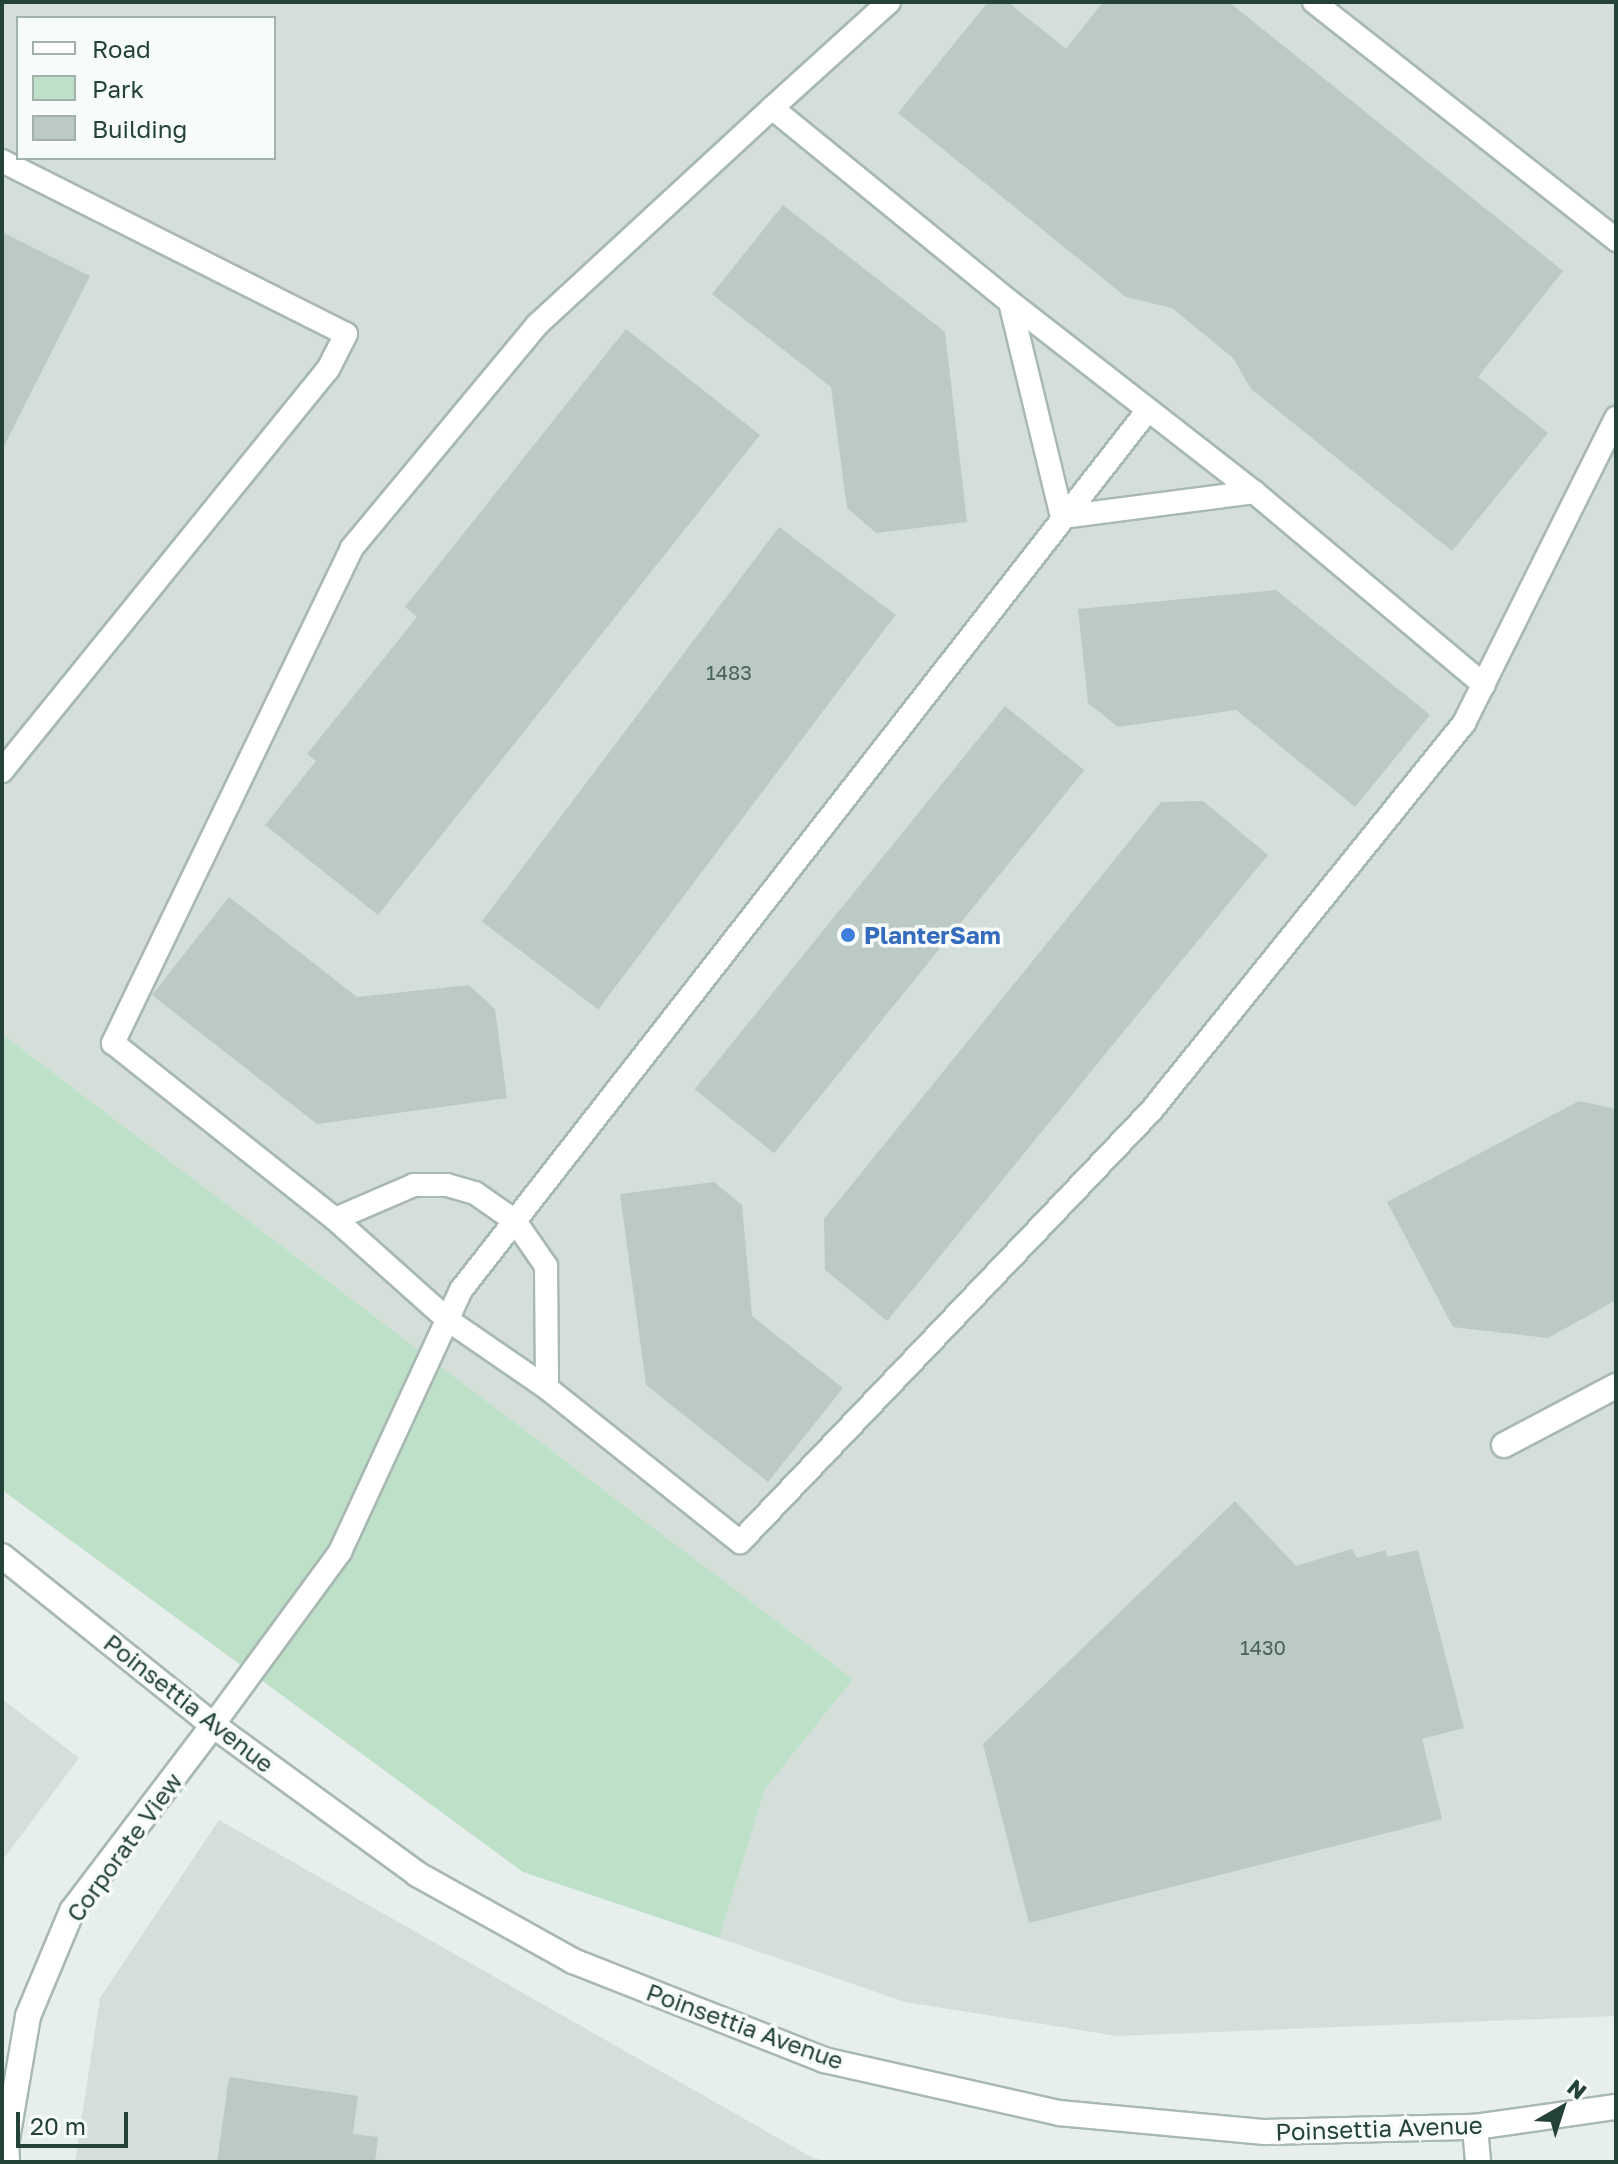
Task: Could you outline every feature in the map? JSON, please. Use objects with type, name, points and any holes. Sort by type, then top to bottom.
[{"type":"main road","points":[[1504,1445],[1616,1386]]},
{"type":"main road","name":"Poinsettia Avenue","points":[[2,1556],[213,1725],[417,1874],[573,1961],[824,2060],[1059,2113],[1265,2132],[1475,2127],[1616,2107]]},
{"type":"main road","name":"Corporate View","points":[[7,2162],[8,2094],[28,2016],[72,1911],[213,1725]]},
{"type":"main road","points":[[1475,2127],[1478,2162]]},
{"type":"lane","points":[[889,2],[537,325],[352,548],[113,1043],[335,1219],[448,1320],[547,1388],[740,1542],[1151,1111],[1464,723],[1616,418]]},
{"type":"lane","points":[[1314,2],[1616,240]]},
{"type":"lane","points":[[772,108],[1010,302],[1254,492],[1484,685]]},
{"type":"lane","points":[[2,161],[346,334],[328,369],[2,771]]},
{"type":"lane","points":[[1010,302],[1062,517]]},
{"type":"lane","points":[[213,1725],[340,1552],[461,1290],[1148,410]]},
{"type":"lane","points":[[1062,517],[1254,492]]},
{"type":"lane","points":[[335,1219],[414,1185],[447,1185],[475,1193],[515,1221],[546,1266],[547,1388]]},
{"type":"shaded area","points":[[2,2],[1616,2],[1616,2016],[1117,2036],[905,2002],[719,1938],[765,1789],[853,1679],[2,1034]]},
{"type":"shaded area","points":[[2,1699],[79,1758],[2,1861]]},
{"type":"shaded area","points":[[219,1820],[813,2158],[829,2162],[75,2162],[100,1998]]},
{"type":"green space","points":[[2,1034],[853,1679],[765,1789],[719,1938],[523,1872],[2,1490]]},
{"type":"building","points":[[988,2],[1008,2],[1066,49],[1103,2],[1229,2],[1563,271],[1478,377],[1548,433],[1452,551],[1251,389],[1233,358],[1172,308],[1126,297],[898,113]]},
{"type":"building","points":[[783,205],[945,332],[967,522],[876,533],[847,508],[831,387],[712,294]]},
{"type":"building","points":[[2,232],[90,276],[2,450]]},
{"type":"building","points":[[626,329],[760,435],[378,915],[265,825],[316,761],[307,754],[417,617],[405,607]]},
{"type":"building","points":[[779,527],[896,615],[598,1009],[482,922]]},
{"type":"building","points":[[1276,590],[1430,715],[1355,807],[1236,710],[1118,727],[1088,703],[1078,609]]},
{"type":"building","points":[[1005,706],[1084,770],[774,1153],[695,1089]]},
{"type":"building","points":[[1203,801],[1268,855],[887,1321],[825,1270],[824,1219],[1161,802]]},
{"type":"building","points":[[229,897],[357,997],[469,985],[495,1009],[507,1098],[317,1124],[152,995]]},
{"type":"building","points":[[1579,1101],[1616,1109],[1616,1300],[1548,1338],[1453,1327],[1387,1202]]},
{"type":"building","points":[[714,1182],[742,1205],[752,1316],[843,1388],[768,1482],[646,1385],[620,1194]]},
{"type":"building","points":[[1235,1501],[1296,1566],[1352,1549],[1357,1558],[1386,1550],[1387,1557],[1418,1550],[1464,1728],[1422,1739],[1442,1819],[1029,1923],[983,1744]]},
{"type":"building","points":[[229,2077],[358,2096],[353,2134],[378,2137],[375,2162],[217,2162]]},
{"type":"place","name":"PlanterSam","points":[[848,935]]}]
